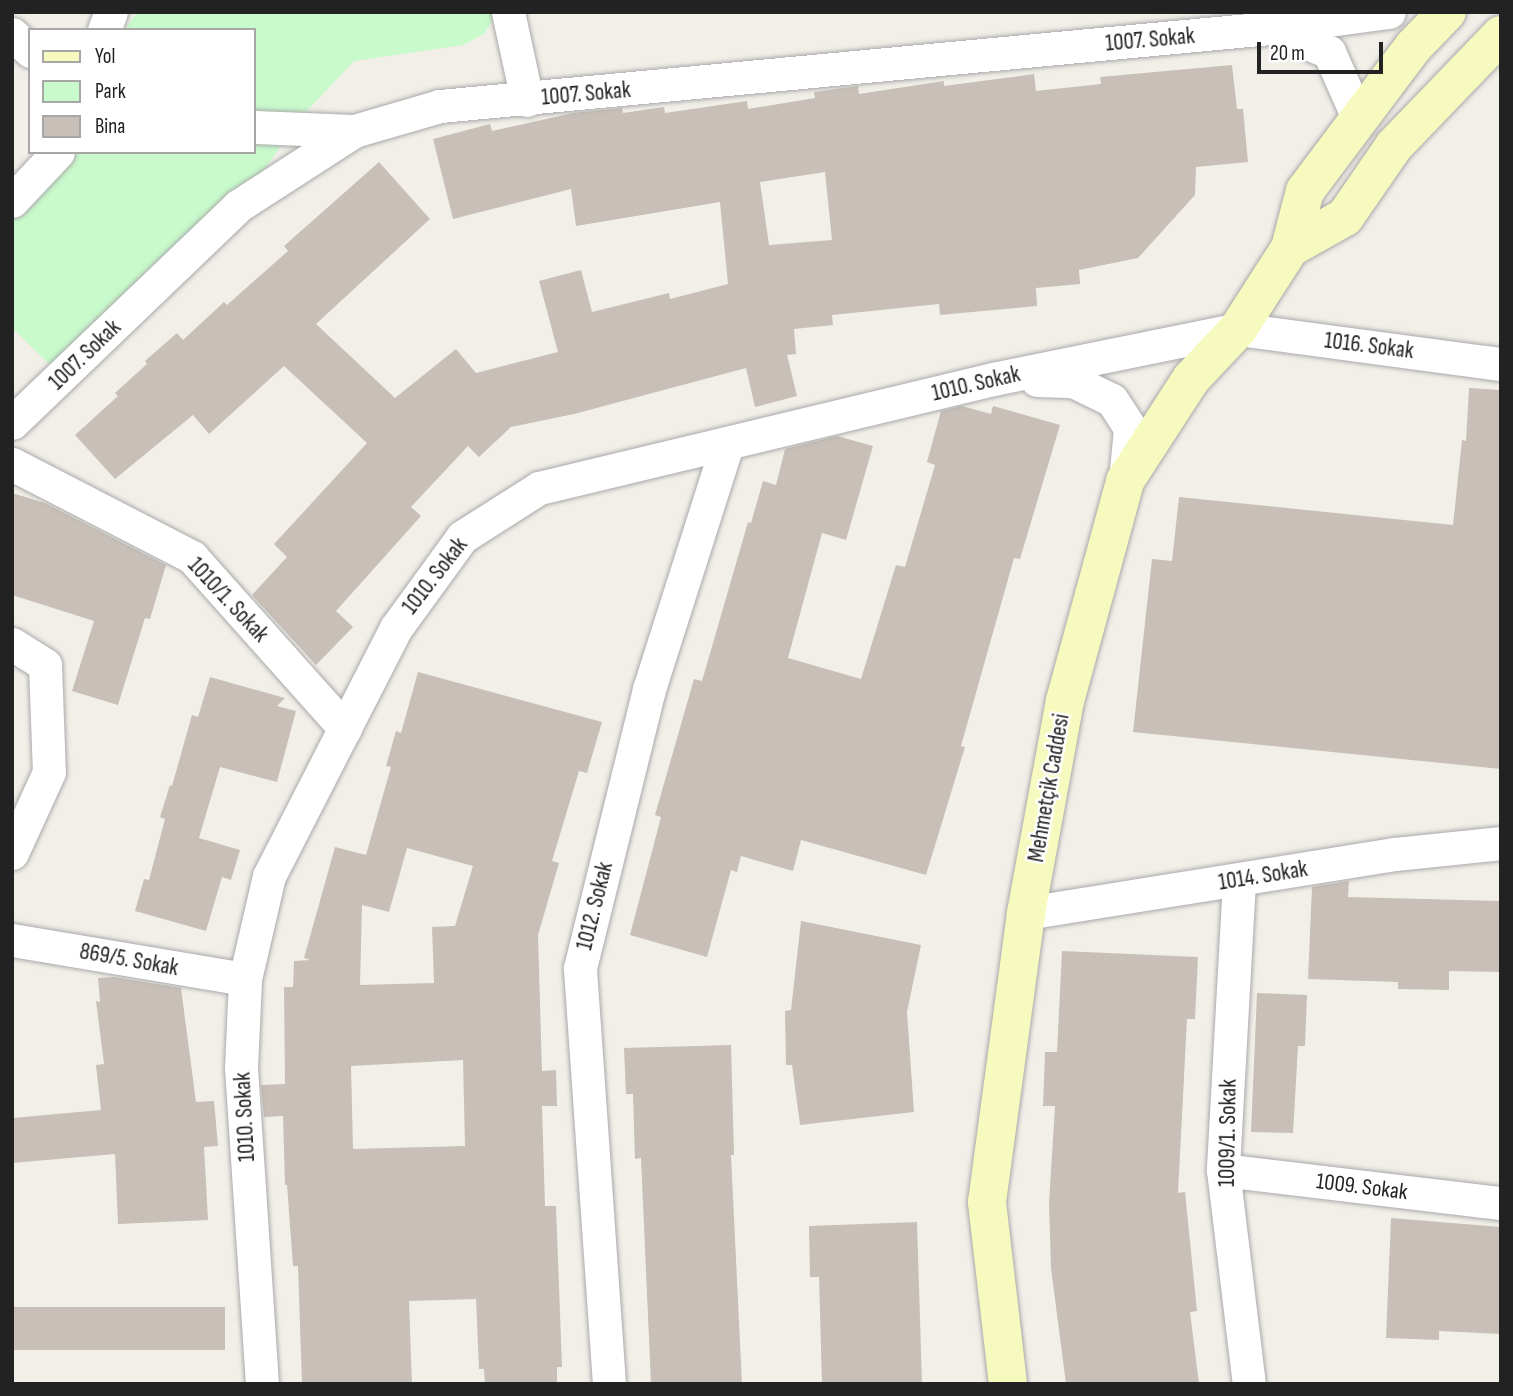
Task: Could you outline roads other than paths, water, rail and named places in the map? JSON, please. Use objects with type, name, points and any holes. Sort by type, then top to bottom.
[{"type":"main road","name":"Mehmetçik Caddesi","points":[[1008,1384],[988,1202],[1026,914],[1065,701],[1125,481],[1191,379],[1238,329],[1290,248],[1305,191],[1414,46],[1447,12]]},
{"type":"main road","name":"Mehmetçik Caddesi","points":[[1290,248],[1345,218],[1394,146],[1501,35]]},
{"type":"street","points":[[508,12],[527,100]]},
{"type":"street","name":"1007. Sokak","points":[[12,424],[238,206],[354,131],[440,106],[527,100],[1270,28],[1389,12]]},
{"type":"street","points":[[1270,28],[1329,52],[1359,120]]},
{"type":"street","points":[[12,34],[28,49]]},
{"type":"street","points":[[256,127],[354,131]]},
{"type":"street","points":[[12,201],[56,154]]},
{"type":"street","name":"1016. Sokak","points":[[1238,329],[1501,364]]},
{"type":"street","name":"1010. Sokak","points":[[262,1384],[241,1068],[245,979],[269,876],[396,628],[462,537],[539,488],[993,379],[1238,329]]},
{"type":"street","points":[[993,379],[1073,381],[1112,400],[1130,428],[1125,481]]},
{"type":"street","name":"1012. Sokak","points":[[609,1384],[580,968],[649,689],[727,445]]},
{"type":"street","name":"1010/1. Sokak","points":[[12,464],[192,557],[345,729]]},
{"type":"street","points":[[12,644],[45,665],[49,772],[12,853]]},
{"type":"street","name":"1014. Sokak","points":[[1026,914],[1395,854],[1501,843]]},
{"type":"street","name":"1009/1. Sokak","points":[[1239,881],[1223,1170],[1249,1384]]},
{"type":"street","name":"869/5. Sokak","points":[[12,940],[245,979]]},
{"type":"street","name":"1009. Sokak","points":[[1223,1170],[1501,1203]]}]
